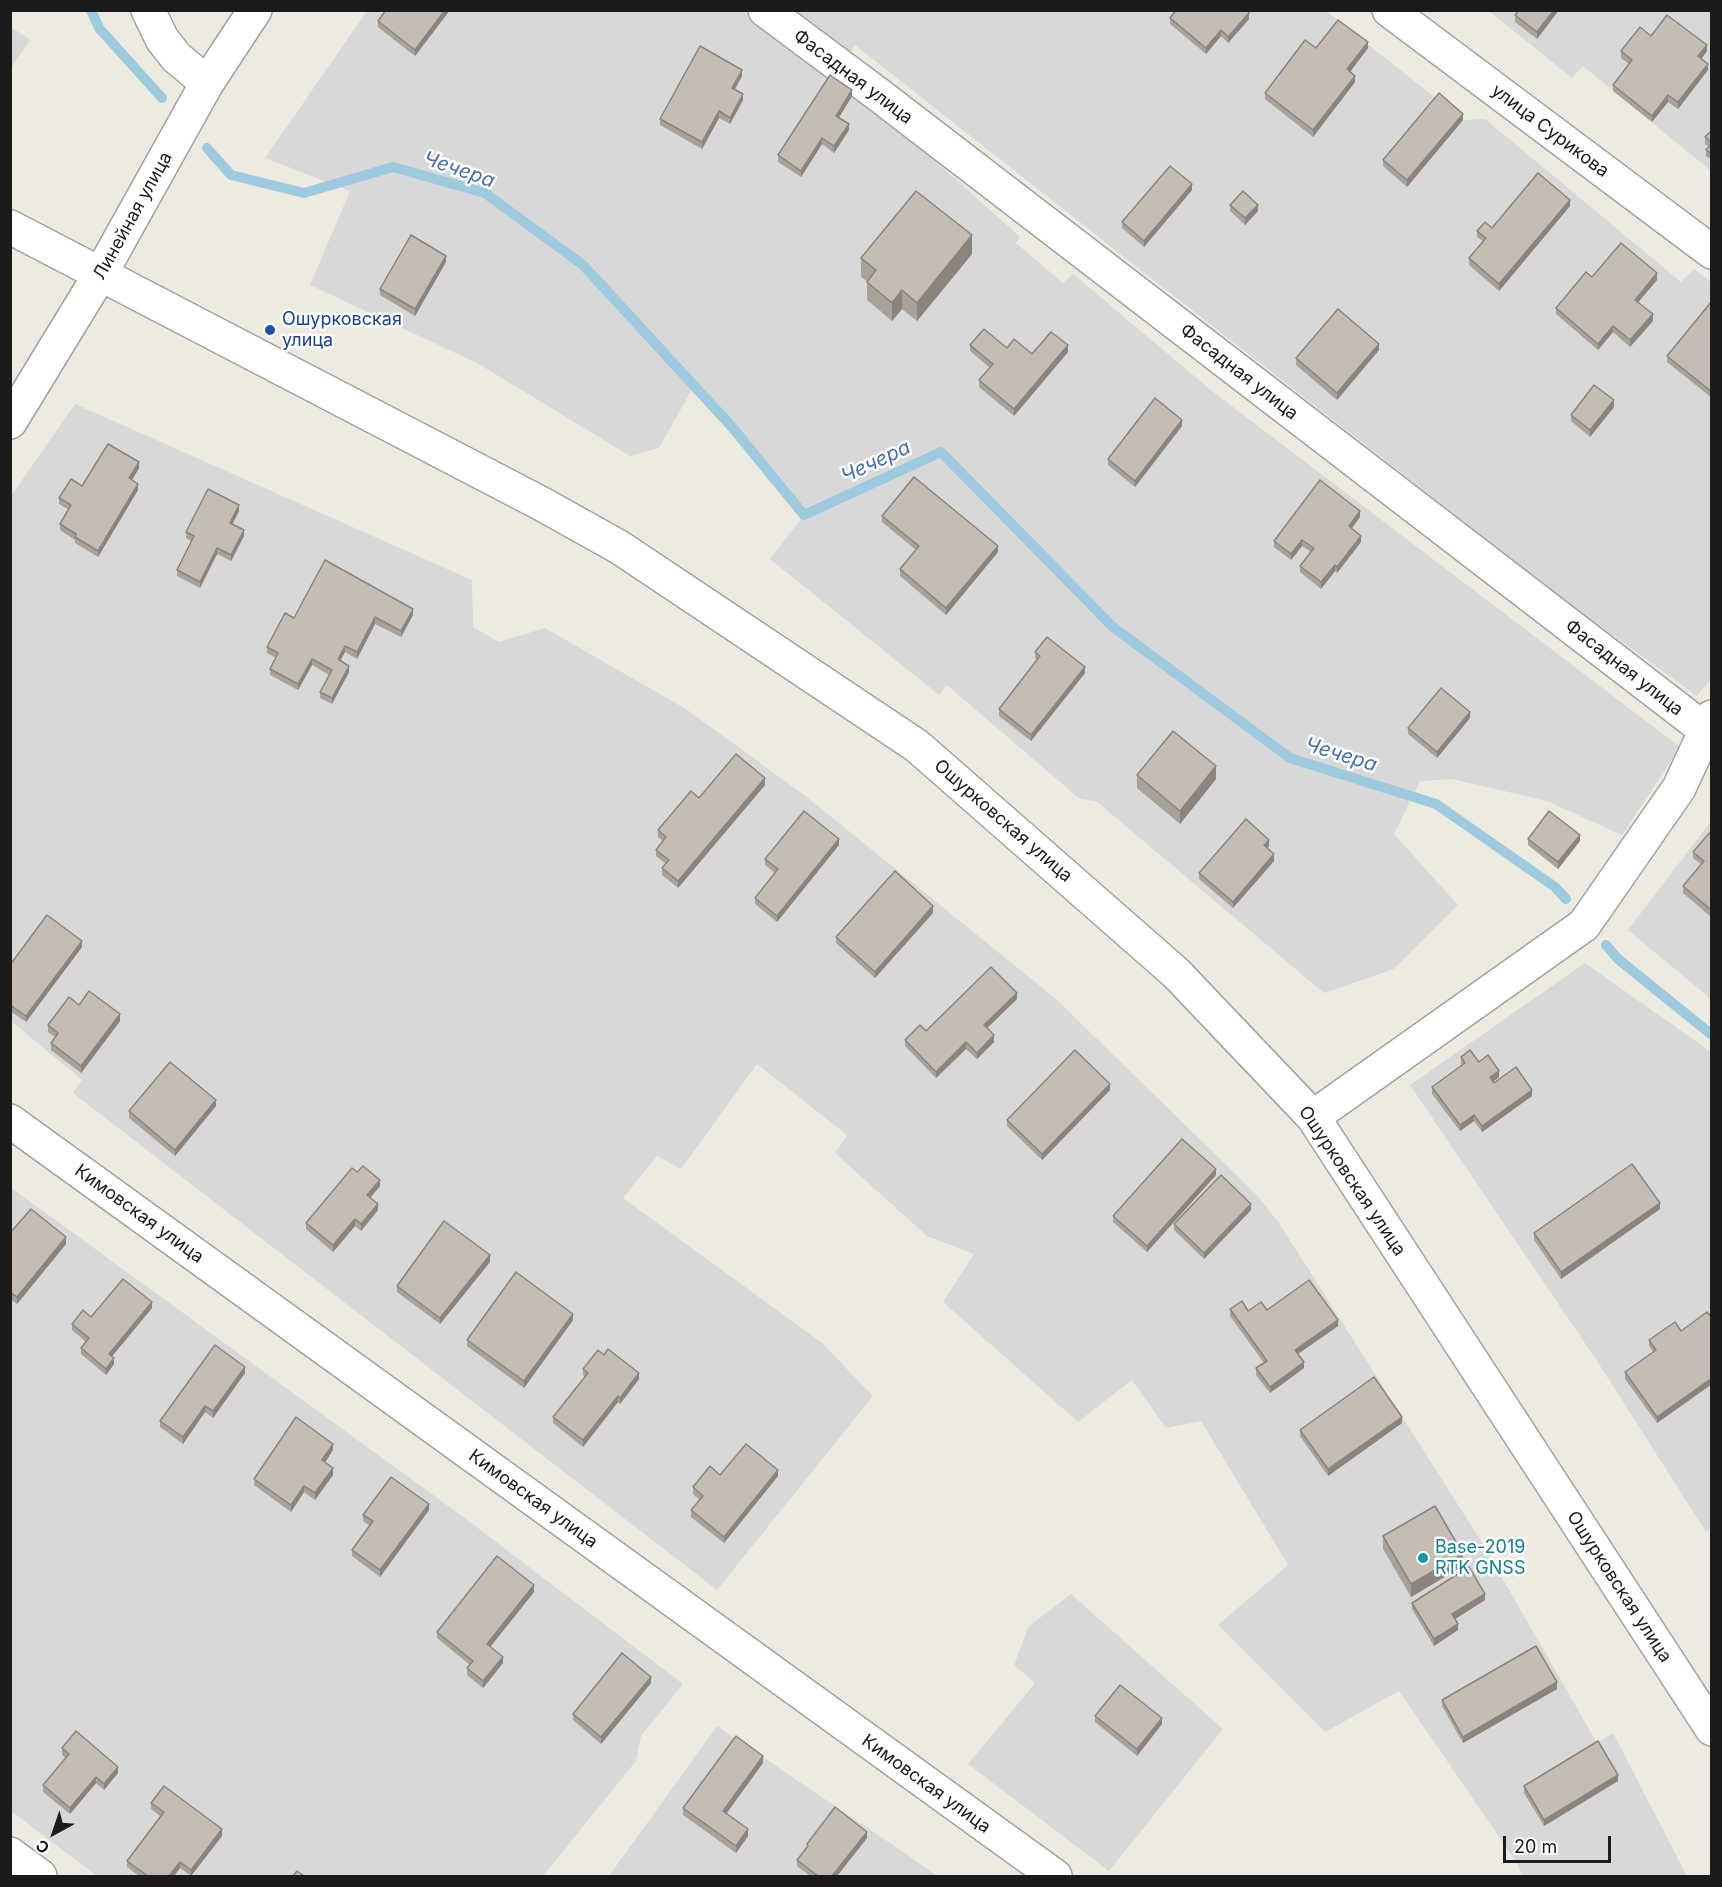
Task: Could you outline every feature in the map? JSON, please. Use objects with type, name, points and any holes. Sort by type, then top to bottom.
[{"type":"street","points":[[148,10],[162,39],[176,57],[207,83]]},
{"type":"street","name":"Линейная улица","points":[[10,422],[101,273],[207,83],[255,10]]},
{"type":"street","name":"Фасадная улица","points":[[765,10],[1709,727]]},
{"type":"street","name":"улица Сурикова","points":[[1389,10],[1712,252]]},
{"type":"street","name":"Ошурковская улица","points":[[10,227],[542,504],[619,547],[917,746],[1176,973],[1313,1117],[1712,1729]]},
{"type":"street","points":[[1313,1117],[1584,925],[1679,788],[1709,727]]},
{"type":"street","name":"Кимовская улица","points":[[10,1121],[1055,1876]]},
{"type":"street","points":[[10,1854],[40,1876]]},
{"type":"shaded area","points":[[367,11],[743,11],[857,91],[1020,237],[1016,243],[1063,283],[1073,274],[1212,391],[1680,747],[1622,835],[1547,801],[1452,779],[1420,781],[1394,834],[1458,905],[1394,969],[1324,993],[1096,801],[1080,799],[947,685],[939,695],[770,559],[804,515],[696,382],[659,448],[630,456],[477,363],[310,285],[350,191],[265,158]]},
{"type":"shaded area","points":[[796,11],[1326,11],[1463,120],[1485,119],[1681,282],[1694,269],[1712,283],[1711,679],[1697,696],[1579,611],[855,45],[849,54]]},
{"type":"shaded area","points":[[1489,11],[1711,11],[1711,171],[1583,66],[1572,78]]},
{"type":"shaded area","points":[[11,27],[30,40],[11,68]]},
{"type":"shaded area","points":[[75,404],[472,580],[473,627],[499,642],[545,628],[686,709],[808,798],[1056,999],[1256,1194],[1279,1223],[1481,1541],[1597,1743],[1613,1733],[1687,1876],[1523,1876],[1515,1860],[1399,1691],[1325,1732],[1218,1625],[1288,1565],[1201,1421],[1166,1428],[1132,1380],[1078,1422],[943,1302],[974,1254],[927,1236],[835,1153],[847,1135],[757,1064],[681,1169],[657,1156],[623,1198],[822,1343],[873,1396],[717,1590],[73,1093],[82,1080],[11,1021],[11,496]]},
{"type":"shaded area","points":[[1711,821],[1711,999],[1628,930]]},
{"type":"shaded area","points":[[1585,963],[1711,1052],[1711,1528],[1706,1532],[1599,1364],[1410,1085]]},
{"type":"shaded area","points":[[10,1187],[462,1516],[683,1684],[641,1736],[636,1761],[543,1876],[97,1876],[11,1811]]},
{"type":"shaded area","points":[[1071,1594],[1223,1729],[1109,1871],[968,1764],[1035,1683],[1014,1665],[1029,1626]]},
{"type":"shaded area","points":[[717,1726],[912,1858],[937,1876],[609,1876]]},
{"type":"building","points":[[386,10],[445,10],[415,50],[378,21]]},
{"type":"building","points":[[1176,10],[1247,10],[1249,13],[1228,37],[1221,30],[1206,48],[1170,18]]},
{"type":"building","points":[[1519,10],[1554,10],[1537,32],[1515,15]]},
{"type":"building","points":[[1667,15],[1707,45],[1698,56],[1708,64],[1678,102],[1668,95],[1652,116],[1613,85],[1632,60],[1621,51],[1640,27],[1651,36]]},
{"type":"building","points":[[1338,20],[1368,42],[1347,69],[1355,76],[1313,130],[1265,93],[1305,40],[1316,48]]},
{"type":"building","points":[[700,46],[742,70],[732,88],[743,94],[730,118],[719,111],[702,142],[660,119]]},
{"type":"building","points":[[830,75],[852,90],[836,116],[849,124],[834,146],[822,138],[801,171],[778,155]]},
{"type":"building","points":[[1439,93],[1463,114],[1407,180],[1383,160]]},
{"type":"building","points":[[1712,130],[1712,142],[1705,137]]},
{"type":"building","points":[[1712,143],[1712,154],[1706,150]]},
{"type":"building","points":[[1170,166],[1192,184],[1144,241],[1122,222]]},
{"type":"building","points":[[1538,173],[1570,200],[1499,284],[1469,258],[1486,238],[1477,231],[1485,222],[1492,228]]},
{"type":"building","points":[[916,191],[972,235],[917,303],[902,290],[892,303],[867,282],[876,270],[861,258]]},
{"type":"building","points":[[1243,191],[1258,205],[1245,218],[1230,205]]},
{"type":"building","points":[[411,235],[446,256],[415,309],[380,289]]},
{"type":"building","points":[[1621,243],[1657,273],[1635,300],[1653,314],[1630,340],[1613,326],[1598,344],[1556,308],[1586,272],[1592,277]]},
{"type":"building","points":[[1712,301],[1712,392],[1667,356]]},
{"type":"building","points":[[1338,309],[1379,344],[1337,393],[1296,358]]},
{"type":"building","points":[[984,329],[1007,348],[1014,339],[1032,354],[1051,332],[1068,345],[1014,409],[979,380],[993,364],[970,345]]},
{"type":"building","points":[[1594,385],[1614,400],[1590,430],[1571,415]]},
{"type":"building","points":[[1155,398],[1182,420],[1135,481],[1108,459]]},
{"type":"building","points":[[108,444],[139,462],[129,478],[138,484],[98,551],[75,537],[76,534],[60,524],[71,505],[59,498],[71,479],[82,486]]},
{"type":"building","points":[[914,477],[998,546],[946,608],[900,569],[919,546],[882,516]]},
{"type":"building","points":[[1320,480],[1360,511],[1349,526],[1361,536],[1337,567],[1335,565],[1321,582],[1300,566],[1314,548],[1302,540],[1291,554],[1274,541]]},
{"type":"building","points":[[208,489],[239,505],[230,523],[244,530],[231,555],[217,548],[200,582],[177,570],[194,536],[186,532]]},
{"type":"building","points":[[325,560],[413,609],[401,631],[375,617],[357,652],[345,646],[338,659],[349,666],[332,698],[320,692],[332,670],[312,659],[298,684],[270,669],[278,653],[267,647],[285,613],[294,618]]},
{"type":"building","points":[[1047,637],[1085,667],[1031,735],[999,709],[1040,656],[1035,652]]},
{"type":"building","points":[[1441,688],[1470,712],[1437,752],[1408,728]]},
{"type":"building","points":[[1173,731],[1216,766],[1180,811],[1137,775]]},
{"type":"building","points":[[736,754],[765,778],[678,881],[662,868],[669,860],[656,850],[666,837],[658,830],[691,791],[699,798]]},
{"type":"building","points":[[804,811],[839,839],[777,916],[755,898],[778,869],[765,859]]},
{"type":"building","points":[[1549,811],[1580,835],[1558,862],[1528,839]]},
{"type":"building","points":[[1246,819],[1269,840],[1264,845],[1274,854],[1233,902],[1199,873]]},
{"type":"building","points":[[1712,830],[1712,908],[1710,909],[1683,886],[1704,861],[1693,852]]},
{"type":"building","points":[[895,871],[933,906],[875,972],[836,937]]},
{"type":"building","points":[[47,915],[82,941],[26,1016],[10,1005],[10,965]]},
{"type":"building","points":[[991,967],[1017,993],[984,1025],[994,1035],[977,1053],[966,1042],[936,1072],[905,1040],[920,1025],[926,1031]]},
{"type":"building","points":[[89,991],[120,1014],[81,1066],[51,1043],[58,1033],[48,1025],[69,997],[79,1005]]},
{"type":"building","points":[[1075,1050],[1110,1084],[1042,1154],[1007,1120]]},
{"type":"building","points":[[1470,1050],[1479,1062],[1488,1055],[1499,1071],[1490,1077],[1494,1083],[1516,1067],[1532,1090],[1482,1126],[1474,1115],[1460,1125],[1432,1087],[1465,1063],[1461,1057]]},
{"type":"building","points":[[170,1062],[216,1100],[175,1150],[129,1111]]},
{"type":"building","points":[[1182,1139],[1216,1169],[1147,1246],[1113,1216]]},
{"type":"building","points":[[1632,1164],[1660,1203],[1561,1272],[1534,1233]]},
{"type":"building","points":[[363,1166],[380,1180],[367,1195],[378,1204],[361,1224],[355,1219],[333,1245],[306,1223],[352,1168],[357,1172]]},
{"type":"building","points":[[1221,1175],[1251,1204],[1204,1253],[1174,1224]]},
{"type":"building","points":[[31,1209],[66,1237],[17,1297],[10,1292],[10,1233]]},
{"type":"building","points":[[444,1221],[490,1255],[440,1318],[397,1286]]},
{"type":"building","points":[[516,1272],[573,1314],[524,1381],[467,1340]]},
{"type":"building","points":[[123,1279],[152,1302],[109,1354],[114,1358],[106,1369],[81,1348],[89,1338],[72,1324],[83,1310],[91,1317]]},
{"type":"building","points":[[1309,1280],[1338,1320],[1295,1350],[1304,1362],[1270,1387],[1256,1368],[1267,1361],[1230,1309],[1242,1301],[1248,1311],[1261,1302],[1267,1310]]},
{"type":"building","points":[[1707,1312],[1712,1318],[1712,1378],[1657,1417],[1625,1372],[1656,1350],[1649,1340],[1675,1322],[1681,1331]]},
{"type":"building","points":[[215,1345],[245,1367],[213,1411],[205,1406],[183,1437],[160,1421]]},
{"type":"building","points":[[608,1349],[639,1373],[583,1440],[553,1417],[588,1373],[583,1369],[598,1350],[604,1355]]},
{"type":"building","points":[[1374,1377],[1402,1417],[1328,1469],[1300,1430]]},
{"type":"building","points":[[296,1417],[333,1444],[322,1460],[333,1468],[315,1493],[304,1486],[291,1505],[254,1479]]},
{"type":"building","points":[[746,1444],[778,1470],[724,1537],[691,1510],[703,1496],[693,1487],[710,1466],[720,1475]]},
{"type":"building","points":[[391,1477],[429,1504],[380,1570],[352,1550],[373,1521],[363,1515]]},
{"type":"building","name":"Base-2019 RTK GNSS","points":[[1435,1506],[1463,1554],[1411,1584],[1383,1536]]},
{"type":"building","points":[[497,1556],[534,1585],[487,1644],[503,1657],[483,1681],[467,1668],[473,1661],[437,1632]]},
{"type":"building","points":[[1469,1567],[1485,1594],[1452,1614],[1458,1624],[1434,1639],[1412,1603]]},
{"type":"building","points":[[1536,1646],[1557,1682],[1463,1737],[1442,1700]]},
{"type":"building","points":[[622,1653],[651,1677],[601,1737],[573,1714]]},
{"type":"building","points":[[1120,1685],[1162,1718],[1137,1749],[1095,1716]]},
{"type":"building","points":[[76,1731],[118,1767],[104,1784],[96,1777],[70,1808],[43,1785],[69,1754],[62,1748]]},
{"type":"building","points":[[736,1736],[763,1756],[723,1811],[748,1829],[736,1846],[683,1808]]},
{"type":"building","points":[[1598,1741],[1618,1775],[1544,1820],[1524,1786]]},
{"type":"building","points":[[164,1786],[222,1829],[191,1870],[180,1862],[169,1876],[148,1876],[127,1861],[164,1812],[151,1803]]},
{"type":"building","points":[[835,1807],[867,1832],[832,1876],[818,1876],[797,1860]]},
{"type":"building","points":[[297,1871],[304,1876],[293,1876]]},
{"type":"waterway","name":"Чечера","points":[[91,10],[99,28],[162,98]]},
{"type":"waterway","name":"Чечера","points":[[207,148],[231,175],[304,193],[393,167],[485,193],[583,265],[732,427],[804,515],[941,452],[1113,627],[1290,758],[1436,804],[1555,887],[1566,899]]},
{"type":"waterway","name":"Чечера","points":[[1606,945],[1618,959],[1712,1035]]},
{"type":"place","name":"Ошурковская улица","points":[[270,330]]},
{"type":"place","name":"Base-2019 RTK GNSS","points":[[1423,1558]]}]
